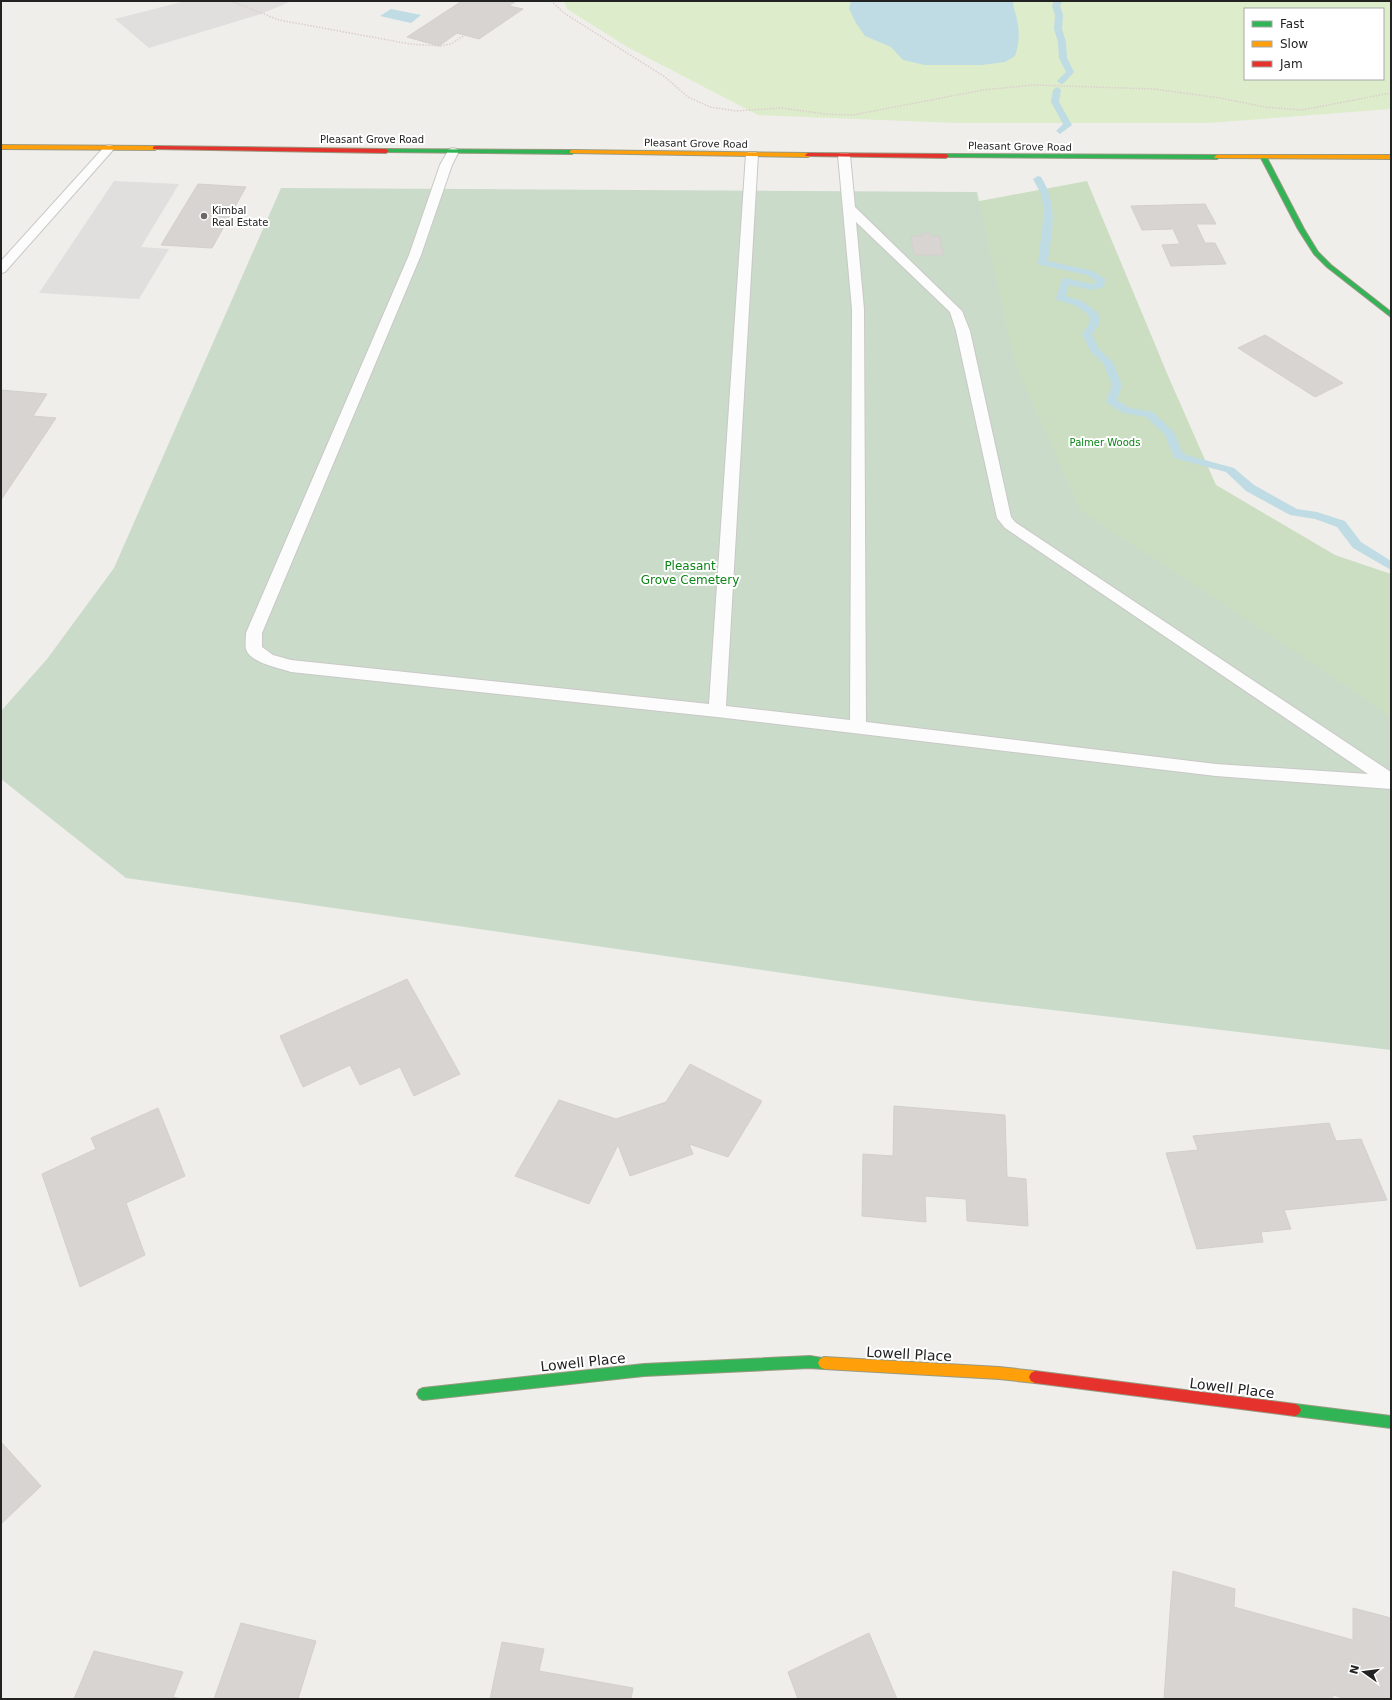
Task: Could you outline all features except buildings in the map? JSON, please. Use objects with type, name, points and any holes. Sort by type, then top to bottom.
[{"type":"street","name":"Pleasant Grove Road","points":[[1,147],[844,155],[1264,158],[1391,157]]},
{"type":"street","points":[[1264,158],[1301,229],[1316,253],[1328,266],[1391,315]]},
{"type":"street","name":"Lowell Place","points":[[423,1394],[644,1370],[810,1362],[999,1373],[1391,1422]]},
{"type":"lane","points":[[1,269],[109,148]]},
{"type":"lane","points":[[453,151],[446,166],[412,262],[254,633],[254,649],[267,659],[291,666],[717,711],[1216,770],[1391,781]]},
{"type":"lane","points":[[717,711],[752,154]]},
{"type":"lane","points":[[844,155],[858,309],[858,727]]},
{"type":"lane","points":[[849,208],[956,311],[963,331],[1004,518],[1010,525],[1391,781]]},
{"type":"path","points":[[552,1],[570,17],[665,76],[688,97],[710,107],[736,111],[782,108],[825,114],[853,115],[983,90],[1033,86],[1155,89],[1220,98],[1265,107],[1302,110],[1391,93]]},
{"type":"path","points":[[233,2],[279,20],[410,44],[440,46],[451,44],[465,35]]},
{"type":"green space","points":[[564,1],[1391,1],[1391,109],[1209,123],[956,123],[758,115],[629,48],[567,9]]},
{"type":"green space","name":"Palmer Woods","points":[[1087,181],[1169,378],[1216,485],[1335,555],[1391,574],[1391,736],[1038,500],[969,203]]},
{"type":"green space","name":"Pleasant Grove Cemetery","points":[[281,188],[977,192],[1015,364],[1081,511],[1286,645],[1391,717],[1391,1050],[976,1001],[126,878],[1,779],[1,711],[47,659],[114,568]]},
{"type":"shaded area","points":[[185,1],[292,1],[261,14],[149,48],[115,19]]},
{"type":"shaded area","points":[[114,181],[179,184],[141,247],[169,249],[139,299],[39,293]]},
{"type":"water","points":[[851,1],[1013,1],[1019,34],[1015,56],[1005,62],[981,65],[925,65],[903,60],[891,47],[865,36],[849,9]]},
{"type":"water","points":[[391,9],[421,15],[411,23],[380,16]]},
{"type":"waterway","points":[[1058,1],[1056,6],[1059,15],[1058,29],[1062,42],[1063,58],[1070,72],[1061,81]]},
{"type":"waterway","points":[[1057,90],[1055,102],[1068,125],[1060,131]]},
{"type":"waterway","points":[[1038,179],[1046,194],[1049,212],[1043,263],[1090,273],[1100,279],[1100,285],[1092,287],[1065,281],[1061,298],[1078,303],[1093,313],[1095,323],[1087,334],[1095,350],[1108,362],[1117,385],[1111,401],[1127,411],[1149,414],[1170,434],[1178,456],[1230,470],[1250,488],[1294,512],[1317,516],[1341,524],[1357,545],[1391,566]]},
{"type":"traffic: fast","points":[[386,151],[572,152]]},
{"type":"traffic: fast","points":[[946,156],[1217,157]]},
{"type":"traffic: fast","points":[[1264,158],[1301,229],[1316,253],[1329,266],[1391,315]]},
{"type":"traffic: fast","points":[[423,1394],[644,1370],[810,1362],[824,1363]]},
{"type":"traffic: fast","points":[[1295,1410],[1391,1422]]},
{"type":"traffic: slow","points":[[1,147],[155,148]]},
{"type":"traffic: slow","points":[[572,152],[808,155]]},
{"type":"traffic: slow","points":[[1217,157],[1391,157]]},
{"type":"traffic: slow","points":[[824,1363],[999,1373],[1035,1377]]},
{"type":"traffic: jam","points":[[155,148],[386,151]]},
{"type":"traffic: jam","points":[[808,155],[946,156]]},
{"type":"traffic: jam","points":[[1035,1377],[1295,1410]]},
{"type":"place","name":"Kimbal Real Estate","points":[[204,216]]}]
